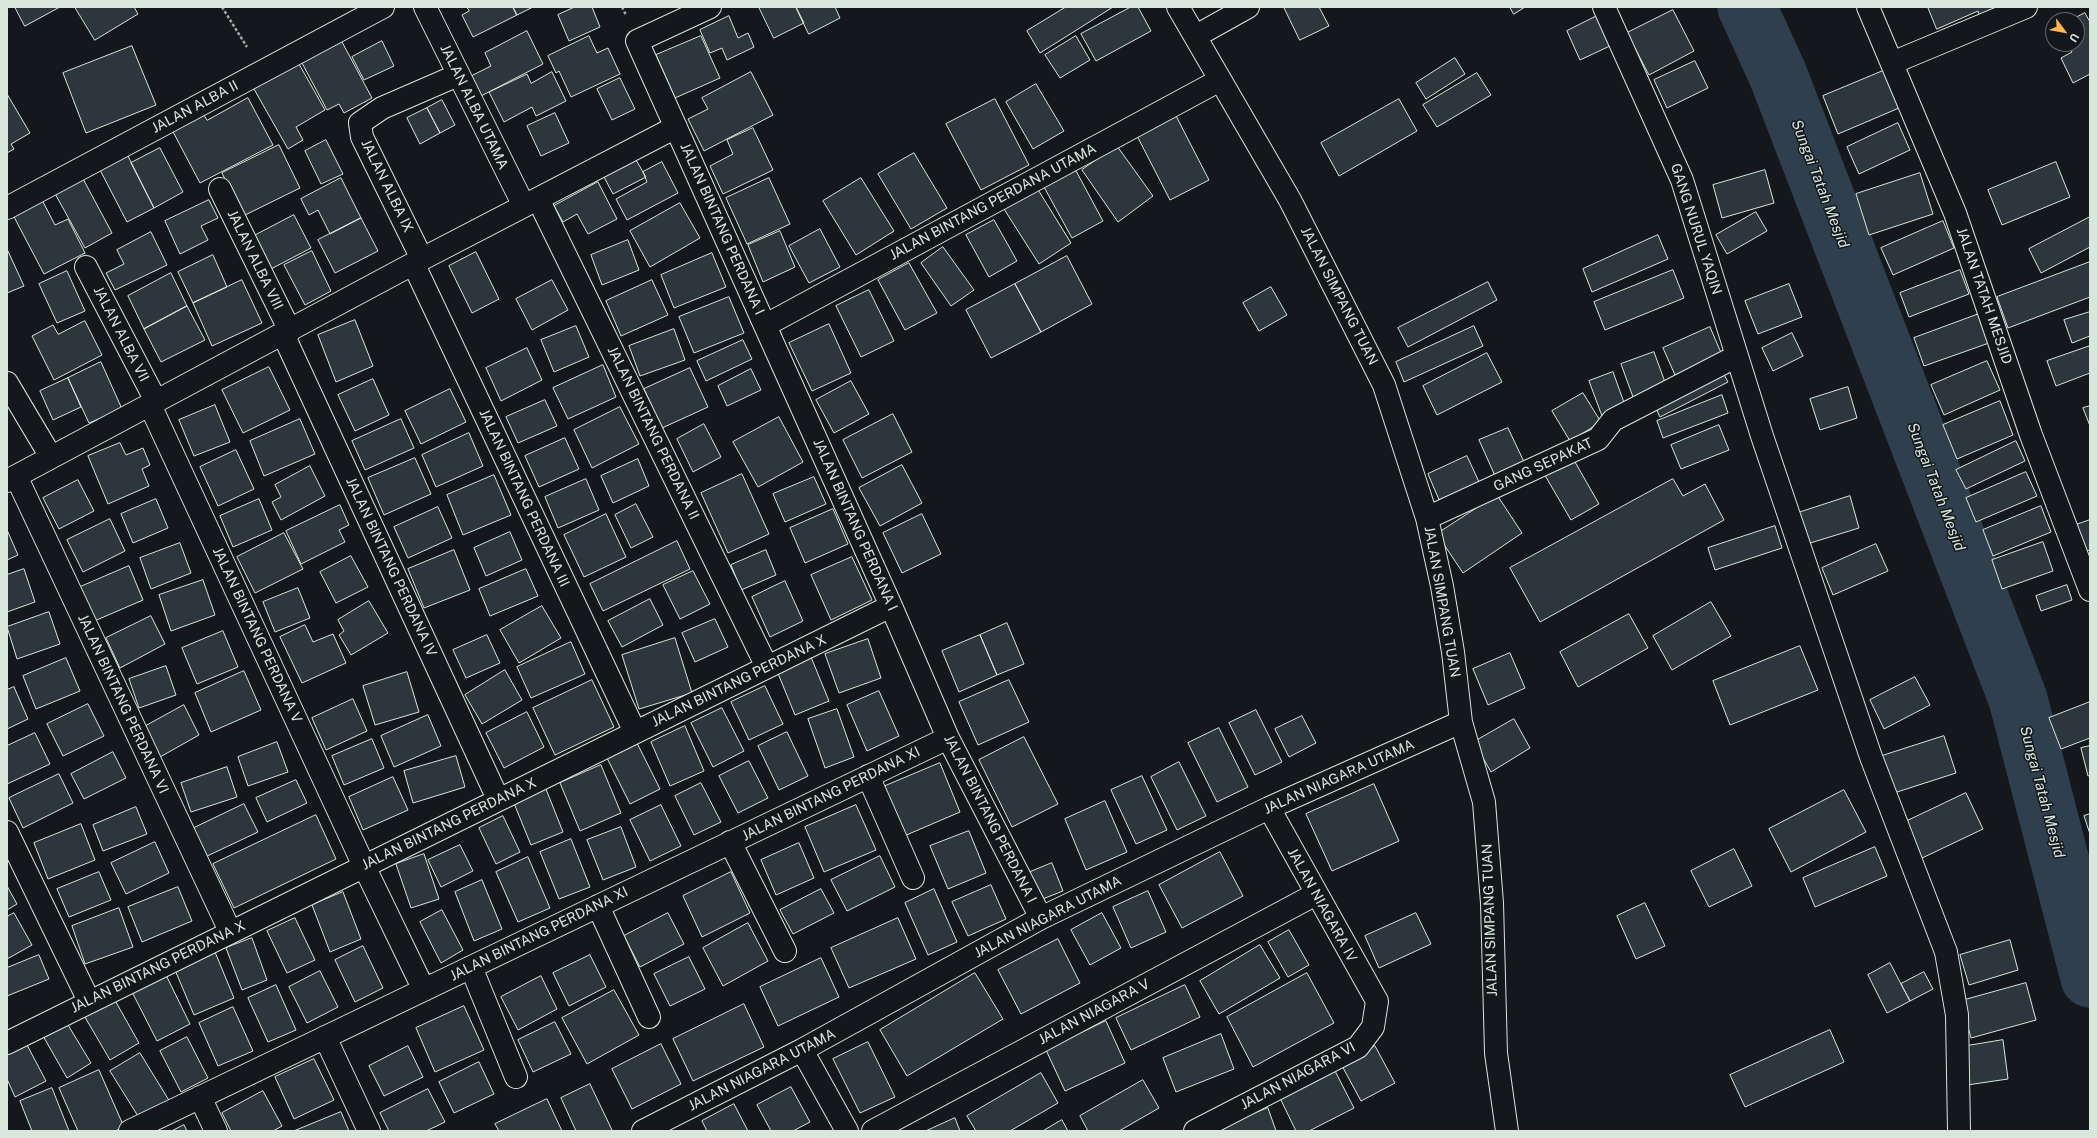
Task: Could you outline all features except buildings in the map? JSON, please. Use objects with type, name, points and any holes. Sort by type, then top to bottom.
[{"type":"street","name":"JALAN ALBA II","points":[[7,208],[383,7]]},
{"type":"street","name":"JALAN ALBA UTAMA","points":[[425,7],[458,75],[531,203]]},
{"type":"street","name":"JALAN BINTANG PERDANA I","points":[[710,7],[637,41],[766,324],[948,738],[1041,918]]},
{"type":"street","name":"JALAN SIMPANG TUAN","points":[[1178,7],[1290,200],[1384,385],[1427,518],[1442,586],[1453,652],[1461,722],[1484,802],[1492,903],[1496,1053],[1507,1131]]},
{"type":"street","points":[[1196,36],[1248,7]]},
{"type":"street","name":"GANG NURUL YAQIN","points":[[1604,7],[1682,180],[1762,436],[1871,757],[1946,952],[1957,1015],[1959,1131]]},
{"type":"street","name":"JALAN TATAH MESJID","points":[[1868,7],[1955,213],[2031,435],[2090,590]]},
{"type":"street","points":[[1892,63],[2026,7]]},
{"type":"street","name":"JALAN ALBA IX","points":[[418,262],[362,137],[360,123],[382,108],[458,75]]},
{"type":"street","name":"JALAN BINTANG PERDANA UTAMA","points":[[766,324],[1220,80]]},
{"type":"street","points":[[11,479],[418,262],[676,127]]},
{"type":"street","name":"JALAN ALBA VIII","points":[[220,189],[286,332]]},
{"type":"street","name":"JALAN BINTANG PERDANA II","points":[[531,203],[767,667]]},
{"type":"street","name":"JALAN BINTANG PERDANA III","points":[[418,262],[635,732]]},
{"type":"street","name":"JALAN ALBA VII","points":[[86,267],[153,403]]},
{"type":"street","name":"JALAN BINTANG PERDANA IV","points":[[286,332],[498,799]]},
{"type":"street","name":"GANG SEPAKAT","points":[[1427,518],[1598,439],[1613,420],[1737,356]]},
{"type":"street","points":[[7,382],[50,457]]},
{"type":"street","name":"JALAN BINTANG PERDANA V","points":[[153,403],[364,866],[424,990]]},
{"type":"street","name":"JALAN BINTANG PERDANA VI","points":[[11,479],[230,931]]},
{"type":"street","name":"JALAN BINTANG PERDANA X","points":[[7,1043],[230,931],[891,606]]},
{"type":"street","name":"JALAN NIAGARA UTAMA","points":[[643,1131],[674,1124],[802,1050],[1041,918],[1269,808],[1461,722]]},
{"type":"street","name":"JALAN BINTANG PERDANA XI","points":[[130,1131],[948,738]]},
{"type":"street","points":[[868,776],[913,878]]},
{"type":"street","name":"JALAN NIAGARA IV","points":[[1269,808],[1377,1001]]},
{"type":"street","points":[[7,832],[89,1001]]},
{"type":"street","points":[[730,842],[785,950]]},
{"type":"street","name":"JALAN NIAGARA V","points":[[873,1131],[1316,894]]},
{"type":"street","points":[[598,906],[649,1017]]},
{"type":"street","points":[[471,967],[516,1077]]},
{"type":"street","name":"JALAN NIAGARA VI","points":[[1195,1131],[1358,1047],[1373,1027],[1377,1001]]},
{"type":"street","points":[[325,1037],[369,1131]]},
{"type":"street","points":[[802,1050],[847,1131]]},
{"type":"street","points":[[200,1097],[216,1131]]},
{"type":"path","points":[[222,7],[262,71]]},
{"type":"waterway","name":"Sungai Tatah Mesjid","points":[[1747,7],[1778,75],[2018,699],[2090,978]]}]
